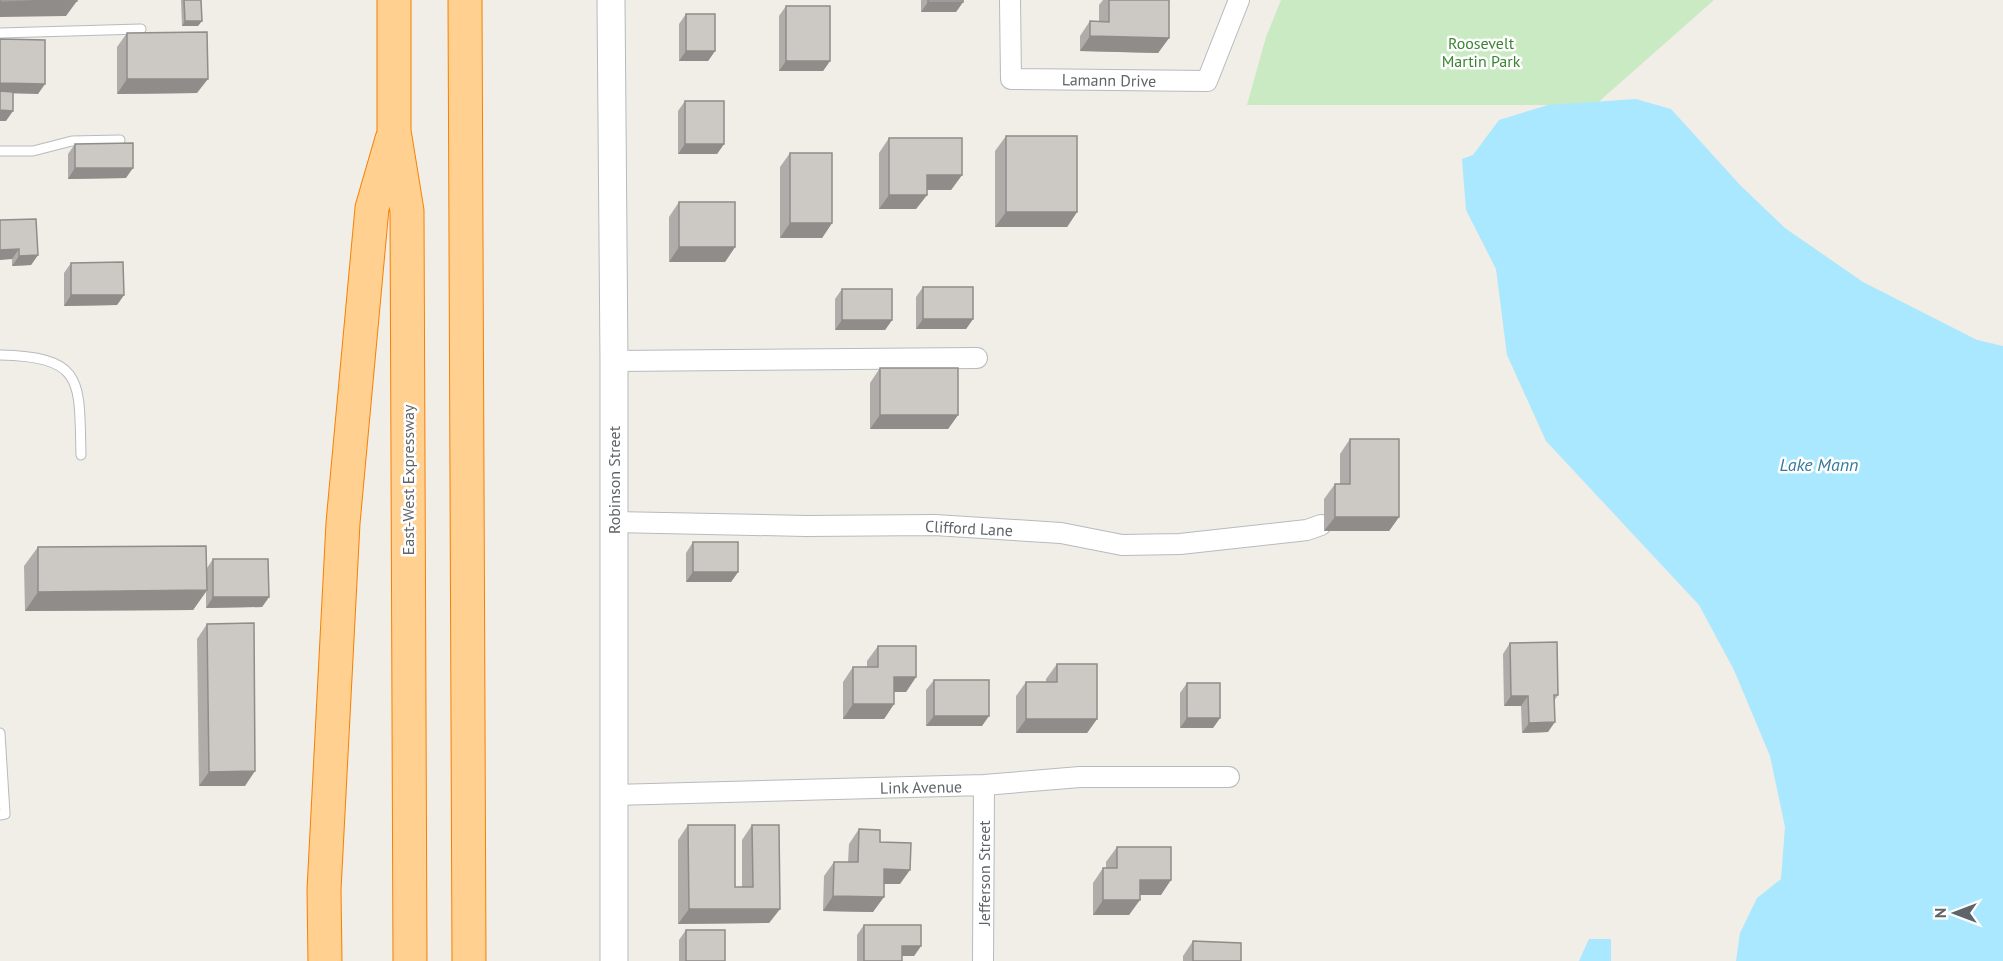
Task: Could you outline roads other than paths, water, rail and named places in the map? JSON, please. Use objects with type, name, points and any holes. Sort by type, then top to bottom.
[{"type":"highway","name":"East-West Expressway","points":[[394,0],[394,131],[406,211],[410,961]]},
{"type":"highway","points":[[465,0],[469,961]]},
{"type":"highway","points":[[325,961],[324,890],[343,523],[372,208],[394,131]]},
{"type":"highway","points":[[468,755],[476,961]]},
{"type":"street","name":"Robinson Street","points":[[610,0],[614,361],[614,961]]},
{"type":"street","name":"Lamann Drive","points":[[1010,0],[1011,79],[1207,81],[1239,0]]},
{"type":"street","points":[[614,361],[977,358]]},
{"type":"street","name":"Clifford Lane","points":[[614,522],[806,526],[935,525],[1061,533],[1122,545],[1180,544],[1307,530],[1321,525]]},
{"type":"street","name":"Link Avenue","points":[[614,795],[984,785],[1080,777],[1229,777]]},
{"type":"street","name":"Jefferson Street","points":[[983,961],[984,785]]},
{"type":"lane","points":[[0,33],[141,29]]},
{"type":"lane","points":[[0,151],[33,151],[72,141],[120,140]]},
{"type":"lane","points":[[0,355],[50,360],[70,372],[80,400],[81,455]]},
{"type":"lane","points":[[0,733],[4,814],[0,815]]},
{"type":"water","name":"Lake Mann","points":[[1636,99],[1671,109],[1740,185],[1785,228],[1863,282],[1977,340],[2003,346],[2003,961],[1736,961],[1740,933],[1757,898],[1781,879],[1785,827],[1770,756],[1734,670],[1699,605],[1546,441],[1507,355],[1496,269],[1466,210],[1462,159],[1473,155],[1499,120],[1548,105]]},
{"type":"water","points":[[1589,939],[1611,939],[1611,961],[1579,961]]},
{"type":"park label","name":"Roosevelt Martin Park","points":[[1481,52]]}]
